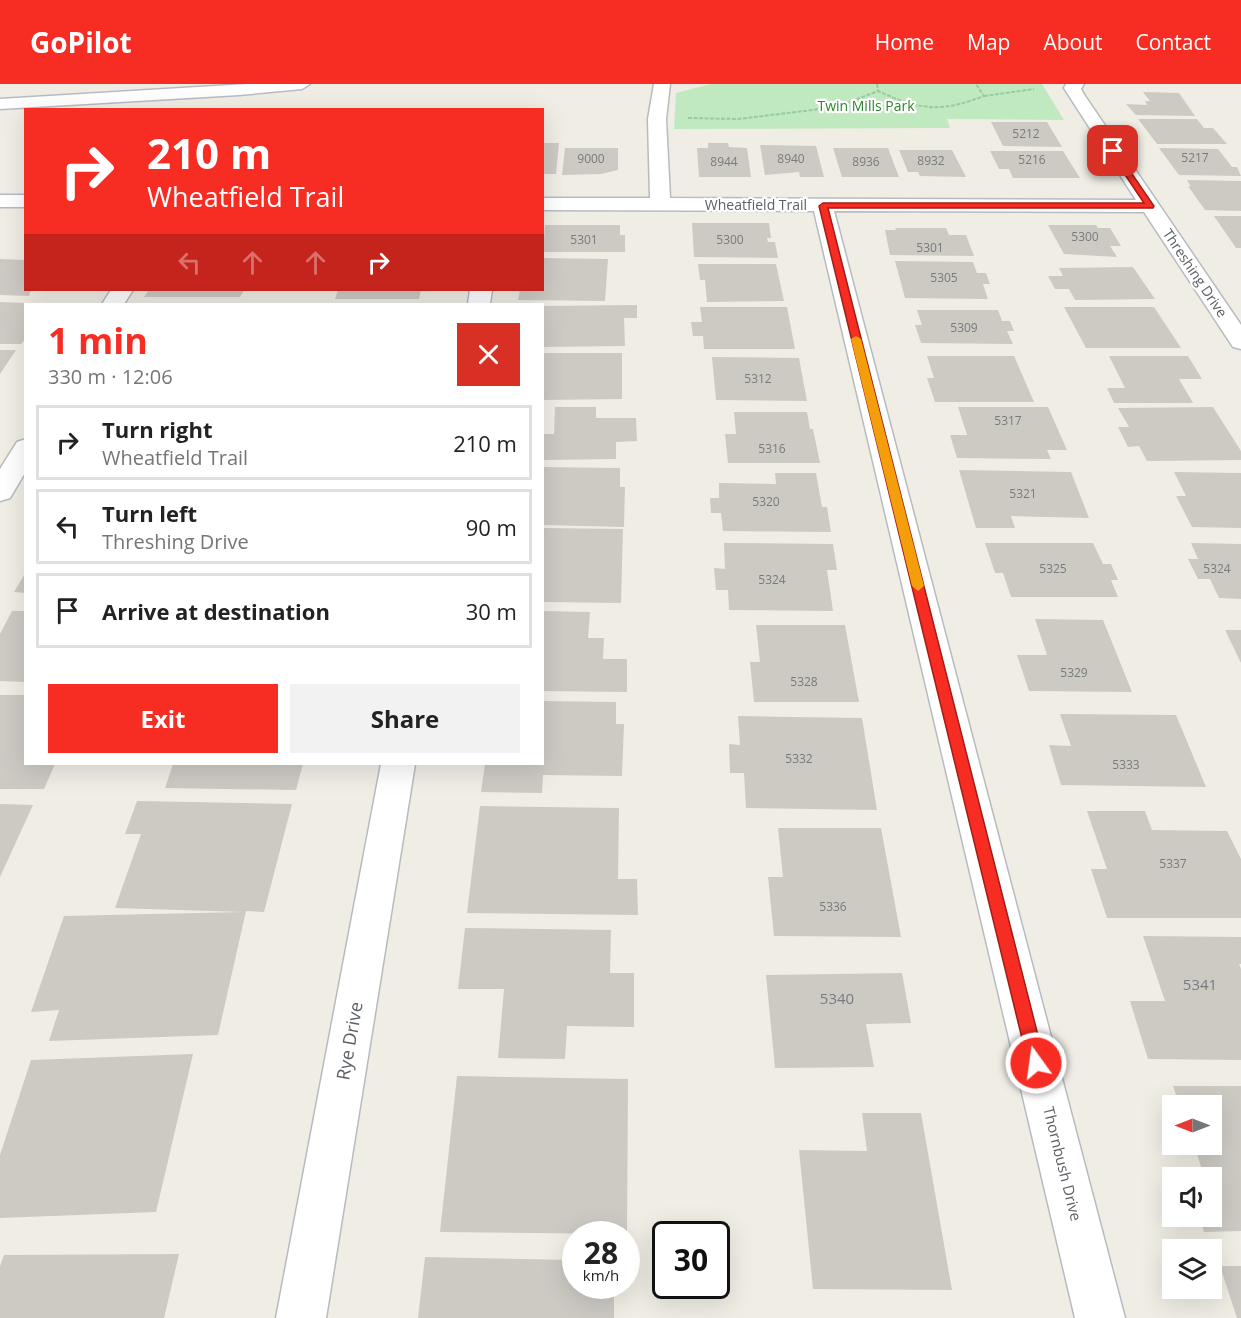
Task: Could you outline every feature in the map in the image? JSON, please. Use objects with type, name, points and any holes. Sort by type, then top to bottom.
[{"type":"street","points":[[0,104],[239,90],[302,84]]},
{"type":"street","points":[[660,205],[657,119],[662,84]]},
{"type":"street","name":"Threshing Drive","points":[[1076,84],[1072,88],[1076,96],[1241,342]]},
{"type":"street","points":[[0,201],[24,201]]},
{"type":"street","name":"Wheatfield Trail","points":[[544,204],[1150,206]]},
{"type":"street","name":"Thornbush Drive","points":[[823,206],[1100,1318]]},
{"type":"street","points":[[0,491],[24,451]]},
{"type":"street","name":"Rye Drive","points":[[301,1318],[398,765]]},
{"type":"path","points":[[877,84],[878,91]]},
{"type":"path","points":[[976,84],[984,96]]},
{"type":"path","points":[[679,118],[738,119],[837,107],[878,91],[910,106],[932,110],[957,107],[984,96],[1034,88]]},
{"type":"green space","name":"Twin Mills Park","points":[[711,84],[1042,84],[1064,120],[947,119],[950,128],[674,129],[676,93]]},
{"type":"building","points":[[1143,92],[1179,93],[1195,116],[1136,115],[1126,104],[1147,105],[1145,101],[1150,101]]},
{"type":"building","points":[[1138,119],[1197,119],[1204,128],[1213,128],[1227,144],[1157,144]]},
{"type":"building","points":[[991,122],[1047,122],[1062,147],[1003,146]]},
{"type":"building","points":[[544,143],[559,143],[556,174],[544,174]]},
{"type":"building","points":[[708,143],[728,143],[729,147],[747,148],[751,177],[699,177],[697,148],[708,148]]},
{"type":"building","points":[[760,145],[816,146],[824,177],[800,177],[799,172],[765,175]]},
{"type":"building","points":[[565,148],[618,148],[618,170],[601,174],[562,175]]},
{"type":"building","points":[[833,148],[888,148],[899,177],[842,177]]},
{"type":"building","points":[[1159,148],[1218,149],[1232,167],[1237,167],[1241,176],[1179,175]]},
{"type":"building","points":[[899,150],[952,150],[966,177],[920,176],[918,172],[908,172]]},
{"type":"building","points":[[990,151],[1063,151],[1080,178],[1013,178],[1009,169],[999,169]]},
{"type":"building","points":[[1187,180],[1241,181],[1241,211],[1205,210],[1188,186],[1191,187]]},
{"type":"building","points":[[1214,216],[1241,216],[1241,248],[1236,248]]},
{"type":"building","points":[[692,223],[769,223],[771,238],[767,238],[768,242],[775,242],[778,258],[694,257]]},
{"type":"building","points":[[545,225],[620,225],[620,235],[625,235],[625,252],[544,252]]},
{"type":"building","points":[[1048,225],[1096,225],[1098,228],[1110,228],[1121,246],[1110,246],[1117,257],[1064,254]]},
{"type":"building","points":[[895,228],[946,228],[949,235],[966,235],[974,256],[890,255],[885,230],[896,230]]},
{"type":"building","points":[[544,258],[608,259],[605,301],[518,300],[520,291],[544,291]]},
{"type":"building","points":[[0,259],[24,260],[24,291],[31,291],[29,296],[0,295]]},
{"type":"building","points":[[895,261],[973,262],[977,273],[986,273],[990,284],[983,284],[988,299],[905,298]]},
{"type":"building","points":[[698,264],[776,264],[784,301],[707,302],[705,280],[700,280]]},
{"type":"building","points":[[1133,267],[1155,299],[1075,300],[1069,289],[1055,289],[1048,276],[1063,276],[1059,268]]},
{"type":"building","points":[[148,291],[243,291],[240,297],[144,297]]},
{"type":"building","points":[[338,291],[421,291],[419,299],[335,299]]},
{"type":"building","points":[[0,302],[26,303],[24,303],[24,340],[21,344],[0,344]]},
{"type":"building","points":[[637,305],[637,318],[624,318],[625,346],[544,347],[544,306]]},
{"type":"building","points":[[700,307],[787,307],[795,349],[704,349],[703,336],[693,336],[691,322],[702,322]]},
{"type":"building","points":[[1064,307],[1154,307],[1181,348],[1086,348]]},
{"type":"building","points":[[917,310],[998,310],[1002,321],[1010,321],[1014,331],[1007,331],[1013,344],[921,343],[915,325],[922,325]]},
{"type":"building","points":[[0,350],[16,350],[0,374]]},
{"type":"building","points":[[544,353],[622,353],[622,399],[544,400]]},
{"type":"building","points":[[927,356],[1014,356],[1034,402],[935,402],[927,378],[934,378]]},
{"type":"building","points":[[1109,356],[1188,356],[1202,379],[1179,379],[1193,403],[1114,403],[1107,388],[1125,388]]},
{"type":"building","points":[[712,357],[799,358],[807,401],[716,400]]},
{"type":"building","points":[[555,407],[596,407],[596,418],[636,418],[637,441],[616,442],[616,459],[544,460],[544,434],[554,434]]},
{"type":"building","points":[[958,407],[1048,407],[1067,450],[1047,450],[1051,459],[957,458],[950,435],[967,435]]},
{"type":"building","points":[[1213,407],[1241,451],[1241,460],[1147,461],[1139,446],[1128,447],[1118,427],[1129,427],[1118,408]]},
{"type":"building","points":[[734,412],[807,412],[820,463],[728,463],[725,434],[736,434]]},
{"type":"building","points":[[544,467],[620,468],[620,487],[625,487],[624,527],[544,525]]},
{"type":"building","points":[[959,470],[1071,472],[1089,518],[1011,516],[1015,528],[976,528]]},
{"type":"building","points":[[1174,472],[1241,473],[1241,528],[1192,527],[1176,496],[1186,496]]},
{"type":"building","points":[[775,473],[816,473],[822,507],[827,507],[831,532],[723,531],[721,513],[711,513],[710,498],[719,498],[719,483],[776,484]]},
{"type":"building","points":[[544,528],[623,529],[621,603],[544,602]]},
{"type":"building","points":[[724,543],[833,544],[837,570],[827,570],[833,611],[729,610],[728,590],[716,590],[714,568],[725,569]]},
{"type":"building","points":[[985,543],[1093,543],[1103,564],[1111,564],[1118,580],[1111,580],[1118,597],[1011,597],[1003,573],[995,573]]},
{"type":"building","points":[[1191,543],[1241,544],[1241,599],[1219,598],[1210,579],[1198,579],[1188,559],[1198,559]]},
{"type":"building","points":[[24,575],[24,593],[14,592]]},
{"type":"building","points":[[12,611],[24,611],[24,682],[0,681],[0,634]]},
{"type":"building","points":[[544,611],[590,612],[588,638],[604,638],[603,659],[627,659],[627,692],[544,691]]},
{"type":"building","points":[[1035,619],[1103,620],[1132,692],[1029,691],[1017,655],[1047,655]]},
{"type":"building","points":[[756,625],[845,625],[859,702],[754,702],[750,662],[760,662]]},
{"type":"building","points":[[1225,630],[1241,630],[1241,663]]},
{"type":"building","points":[[0,695],[24,695],[24,765],[55,765],[44,789],[0,789]]},
{"type":"building","points":[[544,701],[616,702],[616,724],[624,724],[622,776],[543,775],[542,793],[481,792],[485,765],[544,765]]},
{"type":"building","points":[[1060,714],[1176,715],[1206,787],[1061,785],[1049,745],[1071,746]]},
{"type":"building","points":[[738,716],[862,718],[877,810],[746,808],[744,773],[730,773],[729,744],[740,745]]},
{"type":"building","points":[[173,765],[303,765],[296,790],[165,788]]},
{"type":"building","points":[[137,801],[292,804],[264,912],[246,911],[218,1035],[49,1041],[59,1010],[31,1012],[64,916],[242,912],[115,908],[141,834],[125,834]]},
{"type":"building","points":[[0,804],[33,805],[0,877]]},
{"type":"building","points":[[480,806],[619,808],[618,879],[637,879],[638,915],[467,913]]},
{"type":"building","points":[[1087,811],[1145,811],[1152,830],[1227,831],[1241,859],[1241,918],[1107,918],[1091,869],[1107,869]]},
{"type":"building","points":[[778,828],[881,828],[901,937],[774,936],[768,877],[783,877]]},
{"type":"building","points":[[465,928],[611,930],[610,973],[634,973],[634,1027],[567,1026],[565,1059],[498,1058],[504,989],[458,989]]},
{"type":"building","points":[[1143,936],[1241,937],[1241,964],[1239,964],[1241,969],[1241,1060],[1148,1059],[1130,1001],[1165,1001]]},
{"type":"building","points":[[902,973],[911,1023],[866,1024],[874,1067],[775,1068],[766,975]]},
{"type":"building","points":[[193,1054],[156,1212],[0,1218],[0,1155],[31,1060]]},
{"type":"building","points":[[457,1076],[628,1079],[627,1221],[562,1221],[562,1233],[440,1232]]},
{"type":"building","points":[[1173,1086],[1241,1086],[1241,1231],[1204,1232],[1202,1227],[1222,1227],[1222,1167],[1201,1167],[1197,1155],[1222,1155],[1222,1095],[1176,1095]]},
{"type":"building","points":[[862,1113],[921,1113],[952,1290],[813,1289],[799,1150],[867,1151]]},
{"type":"building","points":[[179,1254],[164,1318],[0,1318],[0,1266],[4,1255]]},
{"type":"building","points":[[425,1257],[562,1260],[562,1299],[614,1299],[614,1318],[418,1318]]},
{"type":"building","points":[[1222,1266],[1241,1266],[1241,1318],[1237,1318]]},
{"type":"slow traffic","points":[[856,339],[918,586]]},
{"type":"route","points":[[1036,1063],[823,206],[1150,206],[1113,151]]}]
